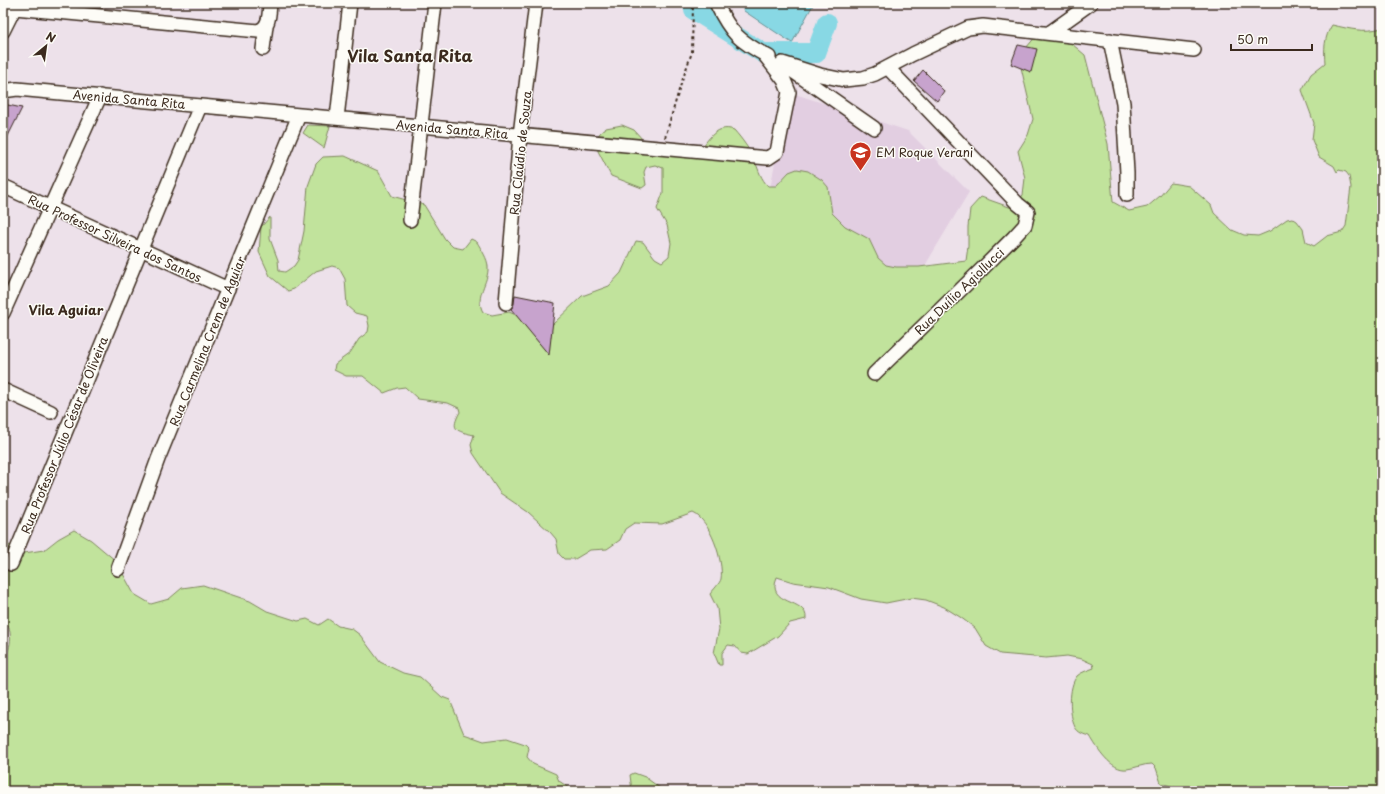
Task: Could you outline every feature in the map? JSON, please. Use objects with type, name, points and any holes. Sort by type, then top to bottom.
[{"type":"street","points":[[263,49],[266,26],[269,18],[270,3]]},
{"type":"street","points":[[337,118],[350,3]]},
{"type":"street","points":[[410,220],[435,3]]},
{"type":"street","name":"Rua Claúdio de Souza","points":[[506,303],[520,136],[536,3]]},
{"type":"street","points":[[716,3],[724,20],[738,37],[752,48],[782,63],[820,75],[844,80],[863,78],[876,74],[913,54],[968,28],[983,26],[1194,50]]},
{"type":"street","points":[[1049,33],[1091,3]]},
{"type":"street","points":[[3,31],[16,6],[258,31],[262,30],[266,26]]},
{"type":"street","points":[[1110,40],[1123,103],[1127,195]]},
{"type":"street","name":"Avenida Santa Rita","points":[[3,91],[17,89],[100,96],[768,158],[777,152],[789,92],[784,80],[763,54]]},
{"type":"street","points":[[782,63],[874,128]]},
{"type":"street","name":"Rua Duílio Agiollucci","points":[[874,374],[982,270],[1025,224],[1028,212],[1018,204],[888,68]]},
{"type":"street","name":"Avenida Santa Rita","points":[[3,83],[17,89]]},
{"type":"street","points":[[3,313],[100,96]]},
{"type":"street","name":"Rua Professor Júlio César de Oliveira","points":[[11,564],[200,106]]},
{"type":"street","name":"Rua Carmelina Crem de Aguiar","points":[[118,569],[158,460],[299,115]]},
{"type":"street","name":"Rua Professor Silveira dos Santos","points":[[3,186],[228,289]]},
{"type":"street","points":[[3,390],[51,412]]},
{"type":"path","points":[[662,149],[692,52],[693,3]]},
{"type":"shaded area","name":"EM Roque Verani","points":[[789,92],[908,131],[969,192],[911,289],[764,219]]},
{"type":"green space","points":[[1332,25],[1363,30],[1382,28],[1382,791],[1182,791],[1161,783],[1156,768],[1152,764],[1121,769],[1110,763],[1090,736],[1078,731],[1073,722],[1070,701],[1074,681],[1077,676],[1083,672],[1094,668],[1093,664],[1082,659],[1067,656],[1046,658],[1000,654],[986,646],[975,628],[960,617],[944,607],[926,600],[911,598],[886,603],[861,599],[829,587],[793,582],[777,577],[775,586],[777,593],[781,597],[801,608],[805,612],[806,619],[790,623],[778,636],[748,654],[741,653],[735,646],[728,645],[722,653],[722,665],[719,665],[714,653],[719,629],[717,608],[710,594],[721,579],[720,562],[718,552],[710,532],[699,517],[693,513],[662,524],[634,523],[625,529],[620,540],[607,549],[590,550],[575,559],[564,559],[559,554],[556,539],[550,532],[528,512],[500,493],[473,453],[471,445],[474,435],[456,429],[455,423],[460,412],[459,408],[448,403],[418,399],[405,387],[397,388],[384,393],[363,376],[346,376],[334,370],[335,364],[350,353],[359,339],[368,332],[369,326],[367,316],[355,313],[347,306],[345,279],[339,268],[332,266],[316,271],[294,289],[288,291],[270,276],[259,252],[261,227],[270,217],[270,239],[278,260],[279,271],[285,272],[294,266],[298,260],[304,231],[308,186],[316,164],[323,157],[345,156],[378,171],[392,196],[424,205],[445,239],[453,247],[463,249],[471,239],[477,242],[486,257],[488,264],[488,273],[480,300],[483,312],[492,315],[509,312],[537,324],[552,325],[582,296],[609,286],[621,273],[636,241],[643,242],[655,258],[662,262],[669,256],[671,243],[667,225],[657,209],[663,193],[663,168],[655,165],[646,167],[644,172],[646,185],[642,188],[611,176],[598,151],[595,139],[601,132],[606,128],[622,125],[634,130],[652,150],[696,156],[707,140],[716,132],[721,129],[734,130],[751,153],[762,178],[768,186],[776,186],[789,172],[797,169],[808,171],[822,180],[828,187],[832,213],[845,226],[869,239],[878,258],[886,265],[896,267],[919,267],[966,261],[970,209],[981,197],[1012,208],[1023,195],[1025,178],[1018,151],[1028,135],[1033,119],[1020,63],[1026,48],[1037,35],[1055,35],[1072,44],[1085,55],[1108,144],[1113,202],[1129,211],[1147,207],[1160,196],[1171,183],[1189,186],[1211,205],[1214,213],[1232,230],[1244,235],[1258,236],[1270,231],[1287,219],[1292,218],[1297,221],[1303,229],[1306,242],[1314,246],[1327,236],[1342,232],[1346,226],[1351,187],[1349,176],[1346,172],[1339,170],[1337,172],[1334,166],[1319,157],[1312,140],[1314,123],[1302,90],[1311,74],[1325,63],[1325,44],[1327,34]]},
{"type":"green space","points":[[308,125],[330,126],[324,148],[303,133]]},
{"type":"green space","points":[[74,530],[91,540],[116,561],[134,594],[151,604],[169,599],[182,588],[203,585],[250,601],[267,611],[298,621],[307,619],[319,625],[328,619],[338,626],[352,629],[360,635],[380,662],[403,673],[420,677],[442,697],[450,700],[464,734],[484,741],[507,738],[525,744],[529,748],[527,757],[533,764],[556,774],[559,781],[574,791],[3,791],[3,659],[9,649],[10,632],[9,627],[3,617],[3,542],[24,553],[44,550],[58,539]]},
{"type":"green space","points":[[634,773],[645,777],[664,791],[632,791],[630,775]]},
{"type":"water","points":[[740,3],[814,3],[792,43],[744,11]]},
{"type":"building","points":[[1018,45],[1037,49],[1031,72],[1011,64]]},
{"type":"building","points":[[923,70],[944,91],[937,101],[914,81]]},
{"type":"building","points":[[3,104],[22,108],[3,146]]},
{"type":"building","points":[[515,295],[555,303],[549,355],[511,309],[514,304]]},
{"type":"waterway","points":[[693,3],[694,10],[763,53],[816,53],[827,23]]},
{"type":"place","name":"EM Roque Verani","points":[[861,172]]},
{"type":"district","name":"Vila Santa Rita","points":[[410,55]]},
{"type":"district","name":"Vila Aguiar","points":[[66,309]]}]
